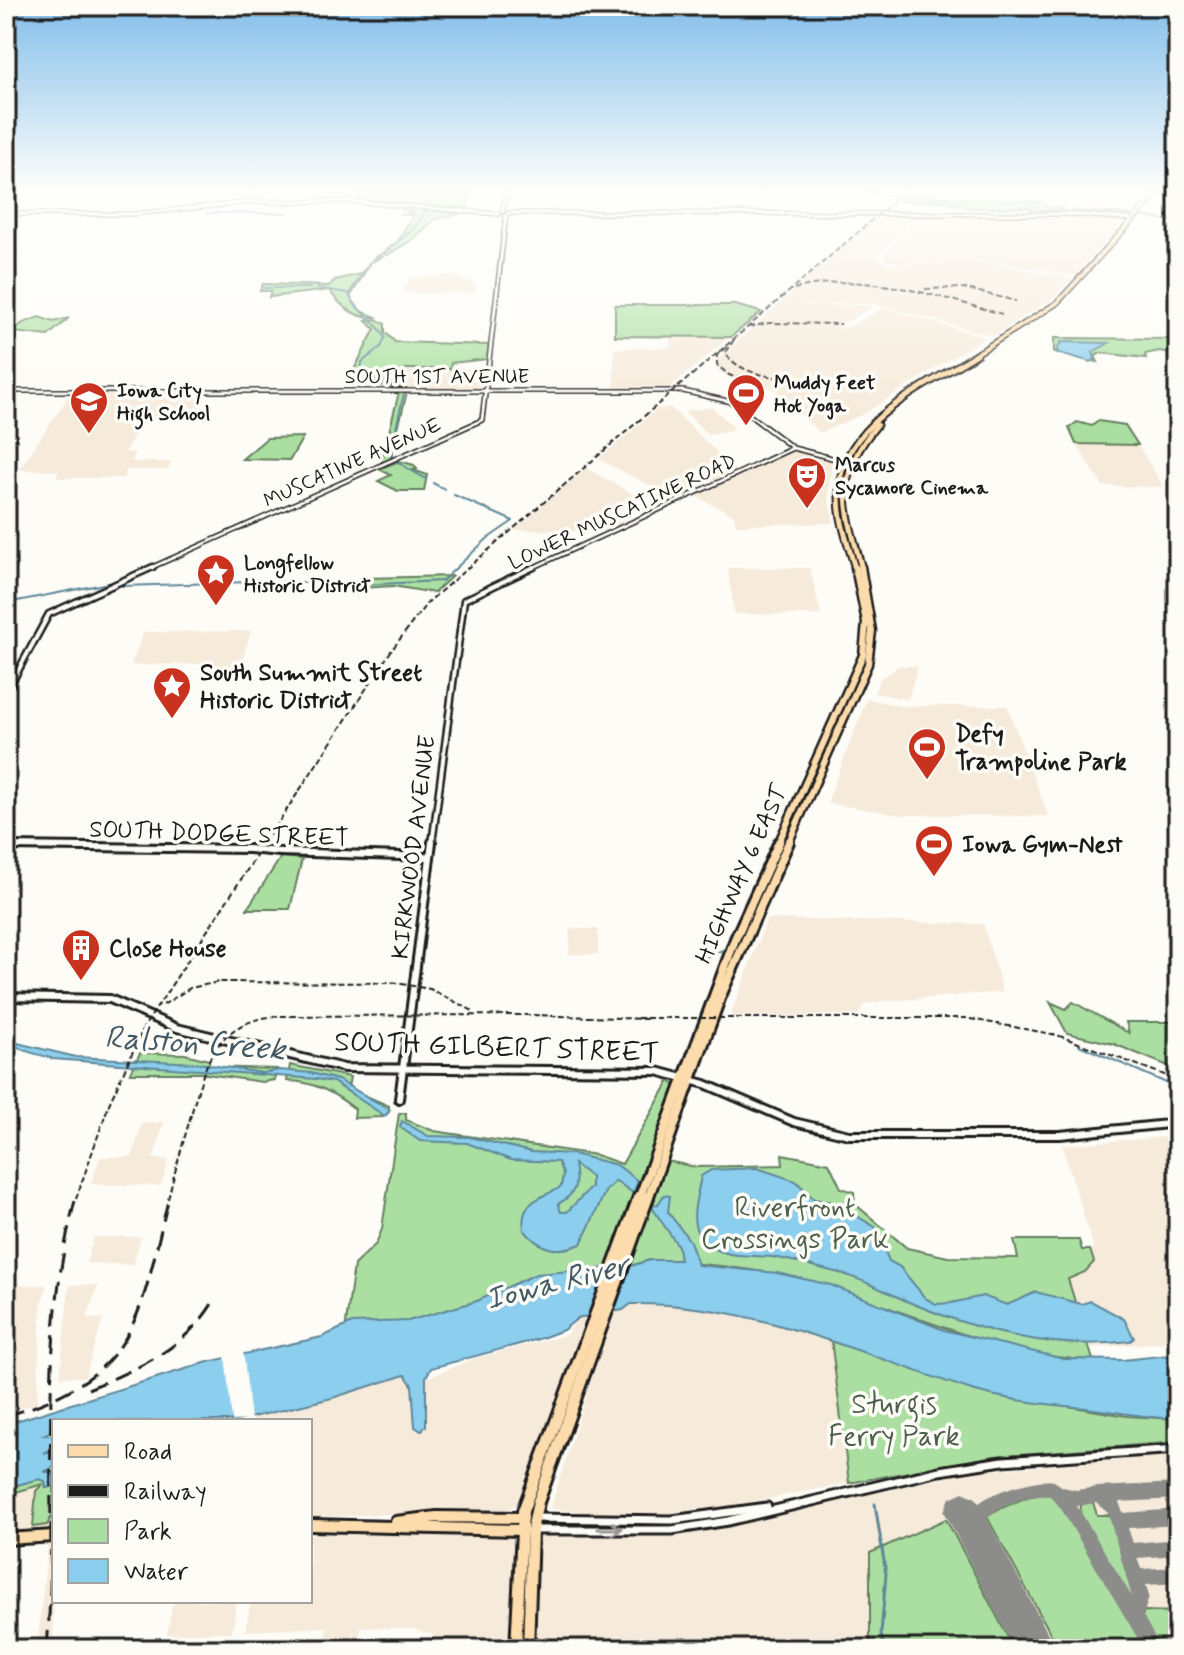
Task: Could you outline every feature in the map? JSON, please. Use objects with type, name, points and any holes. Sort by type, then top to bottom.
[{"type":"main road","name":"MUSCATINE AVENUE","points":[[6,693],[49,614],[477,423],[484,417],[499,267]]},
{"type":"main road","points":[[845,462],[862,439],[881,421],[1034,318],[1074,288],[1091,267]]},
{"type":"main road","name":"SOUTH 1ST AVENUE","points":[[6,391],[700,393],[738,405],[793,448],[845,462]]},
{"type":"main road","name":"LOWER MUSCATINE ROAD","points":[[464,600],[793,448]]},
{"type":"main road","name":"HIGHWAY 6 EAST","points":[[527,1524],[687,1076],[870,658],[874,612],[844,502],[845,462]]},
{"type":"main road","name":"KIRKWOOD AVENUE","points":[[399,1099],[464,600]]},
{"type":"main road","name":"SOUTH DODGE STREET","points":[[6,846],[249,849],[430,857]]},
{"type":"main road","name":"SOUTH GILBERT STREET","points":[[9,997],[110,999],[179,1029],[337,1067],[634,1069],[687,1076],[788,1120],[846,1134],[1027,1137],[1178,1123]]},
{"type":"main road","points":[[312,1525],[527,1524],[672,1530],[728,1521],[780,1506],[974,1465],[1178,1449]]},
{"type":"main road","points":[[516,1649],[527,1524]]},
{"type":"main road","points":[[527,1524],[528,1649]]},
{"type":"main road","points":[[6,1539],[52,1536]]},
{"type":"shaded area","points":[[820,267],[1014,267],[1072,278],[1053,298],[994,336],[874,304],[793,304],[874,306],[837,327],[845,328],[884,308],[985,337],[863,414],[820,433],[771,387],[728,377],[717,370],[715,362],[795,290],[828,284],[799,285]]},
{"type":"shaded area","points":[[1025,267],[1086,267],[1078,276]]},
{"type":"shaded area","points":[[454,276],[476,284],[474,293],[403,293],[410,277]]},
{"type":"shaded area","points":[[670,336],[730,337],[669,388],[614,388],[614,348],[670,348]]},
{"type":"shaded area","points":[[355,368],[486,369],[483,388],[391,388],[381,382],[346,380]]},
{"type":"shaded area","name":"Iowa City High School","points":[[206,392],[194,418],[144,418],[125,452],[135,453],[132,462],[171,462],[168,470],[127,470],[123,478],[56,478],[59,471],[19,470],[71,393]]},
{"type":"shaded area","points":[[712,407],[736,430],[708,435],[684,411]]},
{"type":"shaded area","points":[[671,408],[735,471],[687,492],[672,485],[659,490],[599,459],[657,409]]},
{"type":"shaded area","points":[[1076,444],[1138,445],[1163,487],[1103,486]]},
{"type":"shaded area","points":[[794,451],[832,462],[828,497],[834,523],[736,525],[734,515],[695,496]]},
{"type":"shaded area","points":[[586,468],[640,498],[619,510],[619,516],[627,522],[605,531],[514,530]]},
{"type":"shaded area","points":[[728,568],[810,568],[821,615],[734,614]]},
{"type":"shaded area","points":[[251,631],[240,668],[204,669],[204,664],[131,665],[144,632]]},
{"type":"shaded area","points":[[899,666],[918,666],[908,699],[874,693],[880,679]]},
{"type":"shaded area","points":[[867,699],[901,706],[1007,706],[1048,816],[900,815],[827,803]]},
{"type":"shaded area","points":[[767,919],[983,924],[1003,992],[874,1002],[864,1005],[858,1015],[730,1017]]},
{"type":"shaded area","points":[[570,929],[598,929],[598,954],[569,954]]},
{"type":"shaded area","points":[[164,1122],[153,1159],[169,1160],[161,1186],[91,1184],[100,1157],[132,1157],[142,1124]]},
{"type":"shaded area","points":[[1178,1136],[1178,1341],[1089,1348],[1068,1278],[1094,1262],[1090,1250],[1094,1249],[1062,1145]]},
{"type":"shaded area","points":[[94,1237],[141,1237],[133,1265],[86,1263]]},
{"type":"shaded area","points":[[6,1285],[47,1285],[41,1306],[37,1404],[6,1412]]},
{"type":"shaded area","points":[[69,1285],[98,1285],[87,1318],[103,1319],[85,1377],[60,1377]]},
{"type":"shaded area","points":[[631,1304],[706,1307],[831,1339],[849,1483],[696,1513],[627,1516],[550,1509],[613,1312]]},
{"type":"shaded area","points":[[594,1314],[521,1500],[508,1510],[312,1517],[312,1419],[252,1419],[251,1416],[257,1413],[332,1398],[406,1375],[412,1385],[415,1427],[426,1426],[427,1378],[476,1358],[566,1335],[578,1318]]},
{"type":"shaded area","points":[[1178,1455],[1178,1649],[536,1649],[538,1537],[543,1534],[701,1530],[968,1472]]},
{"type":"shaded area","points":[[39,1479],[46,1488],[52,1486],[52,1529],[6,1532],[6,1488]]},
{"type":"shaded area","points":[[388,1530],[506,1535],[513,1539],[517,1555],[514,1649],[453,1649],[433,1635],[412,1629],[361,1627],[358,1649],[325,1649],[327,1627],[245,1631],[251,1603],[312,1603],[312,1535]]},
{"type":"shaded area","points":[[52,1542],[53,1649],[37,1649],[48,1543]]},
{"type":"shaded area","points":[[173,1603],[237,1603],[232,1632],[167,1634]]},
{"type":"green space","points":[[368,267],[350,297],[361,311],[376,317],[350,311],[329,290],[269,297],[271,291],[260,291],[263,284],[329,286],[335,280],[361,274]]},
{"type":"green space","points":[[615,305],[735,305],[761,312],[731,337],[615,336]]},
{"type":"green space","points":[[39,317],[53,322],[69,318],[48,336],[14,332],[21,324]]},
{"type":"green space","points":[[376,319],[385,324],[385,332],[395,342],[489,345],[487,359],[451,363],[450,369],[406,369],[391,381],[401,388],[348,381],[375,329],[366,321]]},
{"type":"green space","points":[[1054,338],[1178,339],[1178,355],[1160,351],[1145,354],[1146,358],[1101,353],[1095,356],[1098,362],[1054,352]]},
{"type":"green space","points":[[399,392],[407,392],[390,461],[381,464]]},
{"type":"green space","points":[[1098,421],[1125,425],[1138,445],[1076,444],[1069,428],[1077,422],[1092,426]]},
{"type":"green space","points":[[303,437],[290,460],[242,459],[267,438]]},
{"type":"green space","points":[[399,461],[414,465],[417,469],[413,470],[427,475],[424,491],[398,491],[378,481],[391,475],[379,469]]},
{"type":"green space","points":[[452,576],[434,593],[393,586],[332,590],[333,586],[363,584],[365,578]]},
{"type":"green space","points":[[281,857],[302,859],[290,909],[247,909]]},
{"type":"green space","points":[[1050,1002],[1066,1009],[1073,1002],[1129,1033],[1126,1022],[1174,1022],[1178,1025],[1178,1070],[1114,1044],[1067,1033]]},
{"type":"green space","points":[[140,1053],[185,1054],[209,1060],[209,1067],[277,1069],[274,1080],[262,1082],[200,1073],[130,1073]]},
{"type":"green space","points":[[290,1065],[350,1077],[348,1088],[389,1106],[389,1112],[383,1117],[354,1118],[355,1109],[331,1093],[306,1083],[287,1081]]},
{"type":"green space","name":"Riverfront Crossings Park","points":[[670,1080],[675,1086],[607,1275],[416,1326],[345,1331],[354,1265],[376,1244],[382,1229],[399,1113],[406,1113],[406,1120],[434,1131],[596,1155],[622,1164]]},
{"type":"green space","name":"Riverfront Crossings Park","points":[[782,1154],[829,1163],[841,1188],[854,1192],[855,1204],[907,1248],[948,1257],[1018,1258],[1014,1240],[1079,1240],[1082,1250],[1090,1250],[1094,1262],[1085,1272],[1068,1279],[1093,1360],[1056,1357],[984,1341],[844,1292],[790,1277],[730,1267],[650,1260],[631,1266],[666,1161],[696,1167],[783,1165]]},
{"type":"green space","name":"Sturgis Ferry Park","points":[[831,1339],[973,1390],[1127,1416],[1178,1419],[1178,1442],[994,1456],[849,1483]]},
{"type":"green space","points":[[39,1479],[45,1481],[46,1488],[52,1486],[52,1516],[47,1525],[33,1527],[36,1491],[43,1484],[6,1495],[6,1488]]},
{"type":"green space","points":[[1048,1493],[1058,1499],[1069,1513],[1149,1649],[1059,1649],[986,1515],[1027,1497]]},
{"type":"green space","points":[[1092,1499],[1097,1515],[1112,1515],[1136,1594],[1134,1601],[1128,1597],[1080,1517],[1081,1505]]},
{"type":"green space","points":[[946,1519],[1014,1649],[870,1649],[870,1553]]},
{"type":"green space","points":[[1144,1611],[1178,1612],[1178,1649],[1159,1649],[1141,1618]]},
{"type":"water","points":[[1061,342],[1109,343],[1093,352],[1095,359],[1091,362],[1056,352]]},
{"type":"water","name":"Ralston Creek","points":[[6,1022],[17,1043],[76,1057],[198,1063],[262,1073],[280,1070],[311,1073],[338,1080],[390,1110],[385,1116],[333,1082],[316,1079],[53,1059],[15,1045],[10,1040]]},
{"type":"water","points":[[402,1121],[428,1136],[469,1137],[532,1152],[573,1154],[617,1165],[638,1181],[633,1193],[616,1181],[606,1190],[581,1244],[564,1249],[550,1248],[537,1242],[524,1230],[523,1220],[528,1206],[561,1187],[563,1174],[558,1162],[511,1160],[467,1143],[420,1141],[400,1127]],"holes":[[[574,1164],[591,1177],[591,1187],[567,1212],[561,1212],[558,1204],[575,1187]]]},
{"type":"water","points":[[757,1168],[796,1181],[814,1199],[833,1202],[875,1227],[889,1261],[900,1267],[925,1298],[936,1304],[983,1296],[1007,1305],[1036,1292],[1081,1304],[1091,1301],[1124,1319],[1134,1338],[1130,1341],[1075,1344],[1021,1337],[942,1315],[842,1274],[779,1258],[719,1251],[703,1240],[695,1226],[694,1209],[701,1176],[711,1170]]},
{"type":"water","name":"Iowa River","points":[[664,1195],[670,1196],[668,1212],[690,1241],[698,1265],[777,1273],[831,1285],[944,1330],[1064,1359],[1123,1360],[1178,1354],[1178,1419],[997,1396],[763,1321],[676,1306],[631,1304],[623,1310],[578,1318],[563,1330],[542,1338],[431,1368],[426,1377],[426,1426],[421,1431],[415,1427],[412,1385],[405,1375],[332,1398],[245,1419],[52,1419],[52,1430],[44,1435],[52,1435],[52,1449],[44,1453],[52,1453],[52,1468],[44,1472],[52,1472],[52,1486],[46,1488],[45,1481],[39,1479],[6,1488],[6,1424],[208,1362],[322,1337],[352,1323],[408,1321],[477,1301],[536,1274],[631,1266],[650,1260],[680,1260],[678,1246],[653,1209],[653,1205],[658,1204]]},
{"type":"pier","points":[[243,1350],[251,1419],[232,1419],[225,1355]]},
{"type":"waterway","name":"Ralston Creek","points":[[366,267],[349,294],[385,337],[381,347],[362,362],[361,374],[399,389]]},
{"type":"waterway","points":[[264,288],[310,288]]},
{"type":"waterway","points":[[317,288],[347,293]]},
{"type":"waterway","name":"Ralston Creek","points":[[392,446],[404,393]]},
{"type":"waterway","name":"Ralston Creek","points":[[392,447],[392,458]]},
{"type":"waterway","name":"Ralston Creek","points":[[397,462],[426,479]]},
{"type":"waterway","name":"Ralston Creek","points":[[433,483],[444,489]]},
{"type":"waterway","name":"Ralston Creek","points":[[336,586],[442,581],[487,539],[513,521],[454,495]]},
{"type":"waterway","name":"Ralston Creek","points":[[122,586],[280,581],[328,584]]},
{"type":"waterway","name":"Ralston Creek","points":[[12,602],[109,583]]},
{"type":"waterway","points":[[702,959],[725,949]]},
{"type":"waterway","points":[[1079,1045],[1178,1088]]},
{"type":"waterway","points":[[875,1504],[886,1574],[881,1634],[884,1649]]},
{"type":"taxiway","points":[[977,1538],[976,1519],[989,1506],[1023,1491],[1054,1489],[1066,1501],[1153,1649]]},
{"type":"taxiway","points":[[1100,1495],[1178,1491]]},
{"type":"taxiway","points":[[1063,1495],[1076,1498],[1098,1495],[1114,1508],[1141,1596],[1138,1607],[1127,1604]]},
{"type":"taxiway","points":[[1118,1521],[1178,1517]]},
{"type":"taxiway","points":[[1128,1551],[1178,1547]]},
{"type":"taxiway","points":[[1136,1577],[1178,1575]]},
{"type":"runway","points":[[963,1511],[1036,1649]]},
{"type":"railway","points":[[76,1199],[109,1104],[144,1027],[391,651],[427,603],[817,267]]},
{"type":"railway","points":[[794,289],[847,282],[873,284],[925,293],[1002,314]]},
{"type":"railway","points":[[925,289],[963,288],[1016,301]]},
{"type":"railway","points":[[749,327],[769,323],[841,324]]},
{"type":"railway","points":[[734,340],[725,352],[738,366],[796,381]]},
{"type":"railway","points":[[726,347],[717,355],[717,365],[729,375],[746,381]]},
{"type":"railway","points":[[163,1005],[190,988],[219,982],[396,983],[430,989],[475,1012]]},
{"type":"railway","points":[[168,1199],[208,1063],[225,1037],[254,1020],[275,1016],[531,1015],[648,1019]]},
{"type":"railway","points":[[637,1018],[965,1018],[1057,1035],[1178,1080]]},
{"type":"railway","points":[[51,1399],[56,1310],[63,1254],[76,1197]]},
{"type":"railway","points":[[51,1399],[84,1382],[108,1361],[126,1337],[149,1277],[169,1197]]},
{"type":"railway","points":[[88,1389],[143,1364],[176,1344],[215,1299]]},
{"type":"railway","points":[[6,1416],[51,1399]]},
{"type":"railway","points":[[47,1649],[51,1399]]},
{"type":"place","name":"Muddy Feet Hot Yoga","points":[[746,427]]},
{"type":"place","name":"Iowa City High School","points":[[89,435]]},
{"type":"place","name":"Marcus Sycamore Cinema","points":[[807,510]]},
{"type":"place","name":"Longfellow Historic District","points":[[216,607]]},
{"type":"place","name":"South Summit Street Historic District","points":[[172,720]]},
{"type":"place","name":"Defy Trampoline Park","points":[[927,781]]},
{"type":"place","name":"Iowa Gym-Nest","points":[[934,878]]},
{"type":"place","name":"Close House","points":[[81,982]]}]
